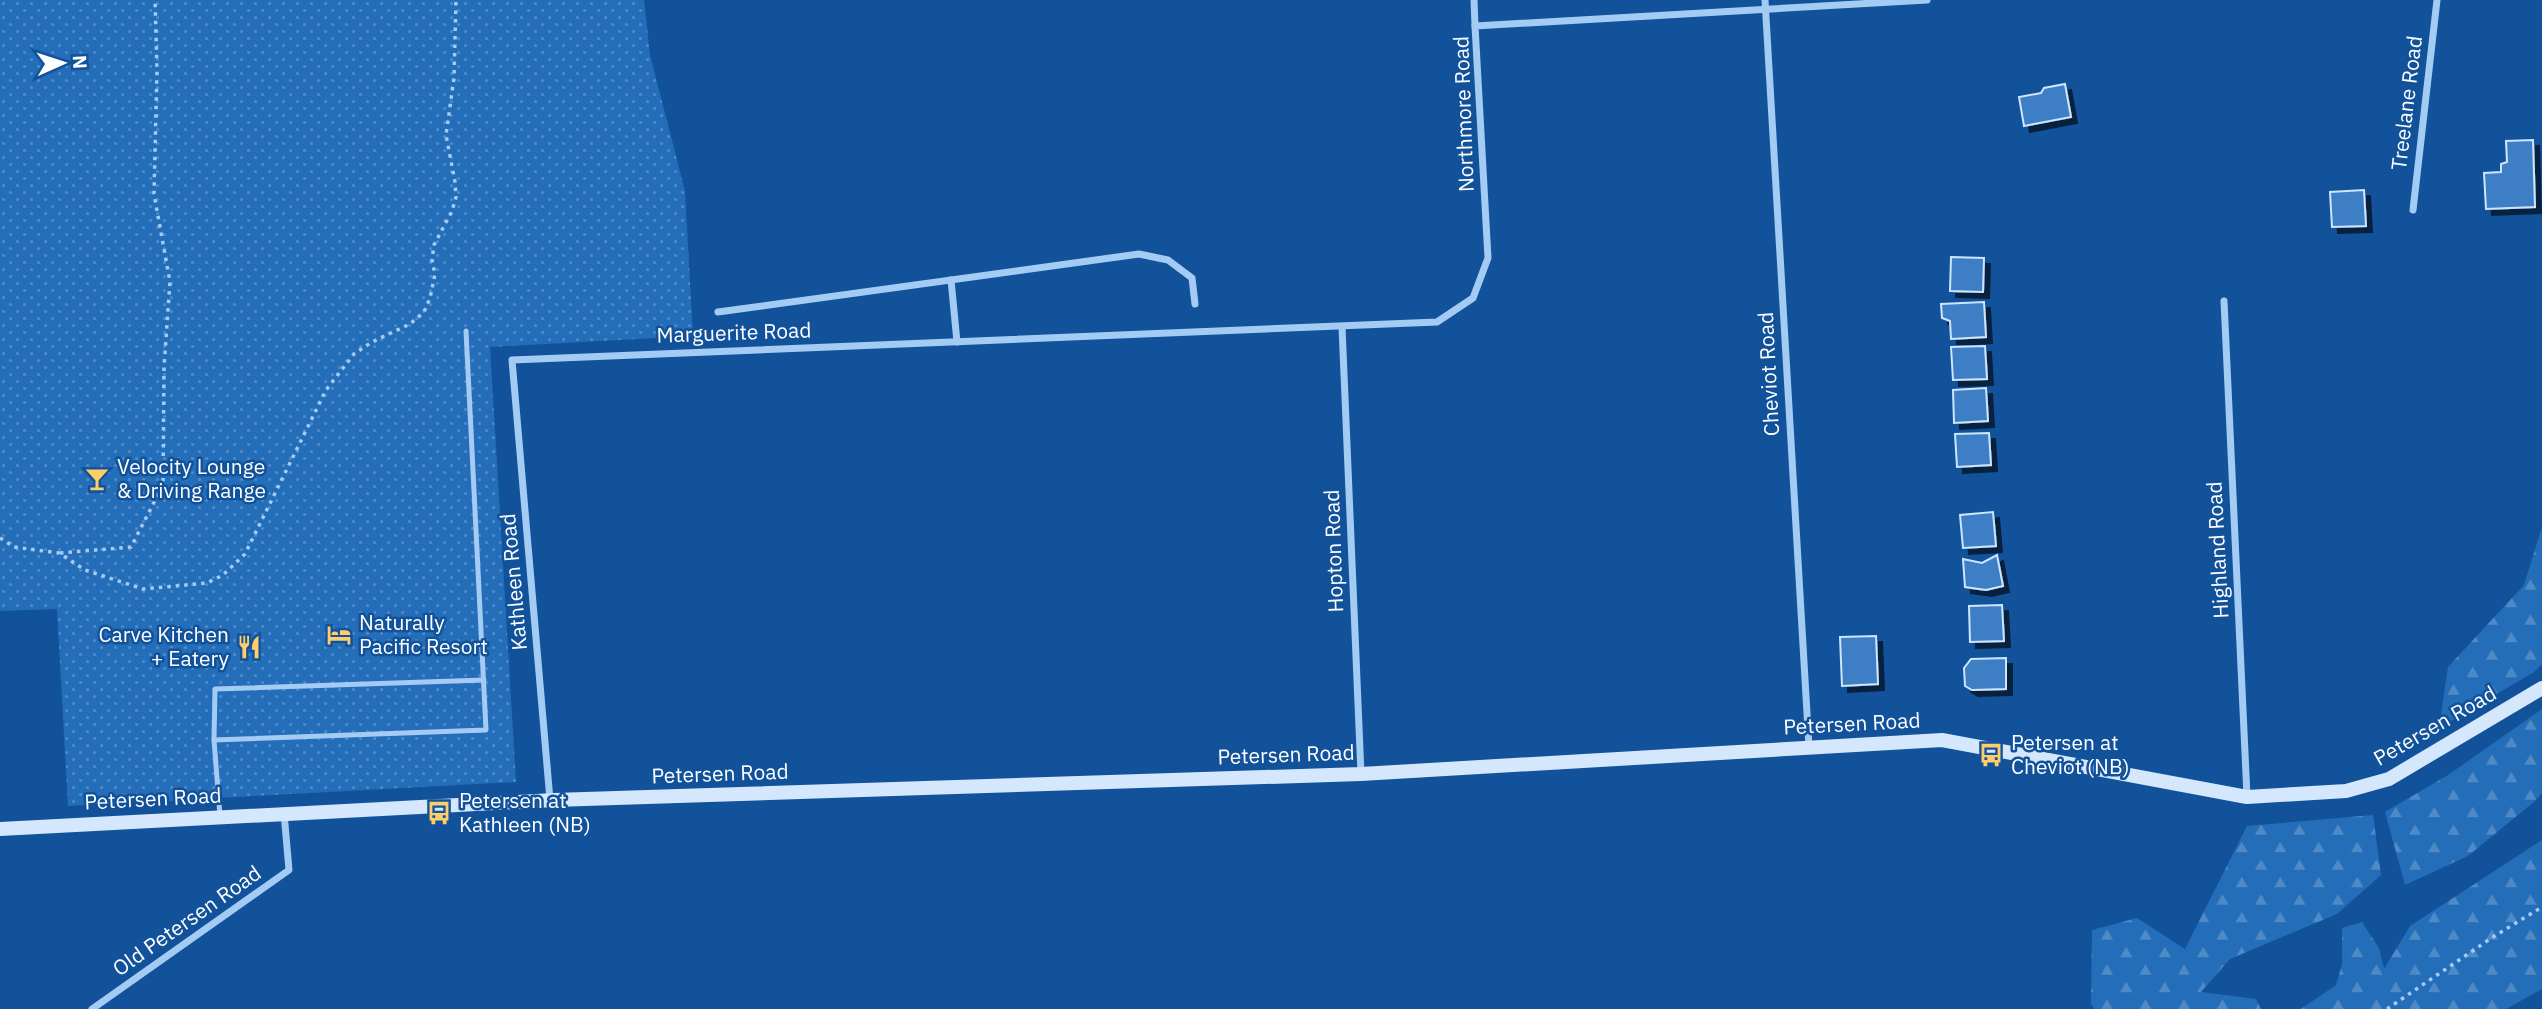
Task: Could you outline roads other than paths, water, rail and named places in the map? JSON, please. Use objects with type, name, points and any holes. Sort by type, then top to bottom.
[{"type":"street","points":[[1474,0],[1475,26]]},
{"type":"street","name":"Cheviot Road","points":[[1765,0],[1809,747]]},
{"type":"street","name":"Northmore Road","points":[[1342,327],[1437,321],[1473,298],[1488,258],[1475,26],[1927,0]]},
{"type":"street","name":"Treelane Road","points":[[2413,210],[2437,0]]},
{"type":"street","name":"Marguerite Road","points":[[718,312],[1139,254],[1168,260],[1192,278],[1195,304]]},
{"type":"street","points":[[951,280],[957,342]]},
{"type":"street","name":"Highland Road","points":[[2224,301],[2247,797]]},
{"type":"street","name":"Marguerite Road","points":[[512,360],[1342,327]]},
{"type":"street","name":"Hopton Road","points":[[1342,327],[1361,774]]},
{"type":"street","name":"Kathleen Road","points":[[512,360],[550,800]]},
{"type":"street","name":"Petersen Road","points":[[0,829],[550,800],[1361,774],[1942,740],[2247,797],[2346,791],[2389,779],[2542,688]]},
{"type":"street","name":"Old Petersen Road","points":[[92,1009],[289,870],[284,813]]},
{"type":"lane","points":[[214,740],[486,730],[466,331]]},
{"type":"lane","points":[[220,816],[214,740],[215,689],[484,680]]},
{"type":"place","name":"Velocity Lounge & Driving Range","points":[[97,479]]},
{"type":"place","name":"Naturally Pacific Resort","points":[[339,635]]},
{"type":"place","name":"Carve Kitchen + Eatery","points":[[249,647]]},
{"type":"place","name":"Petersen at Cheviot (NB)","points":[[1991,755]]},
{"type":"place","name":"Petersen at Kathleen (NB)","points":[[439,813]]}]
